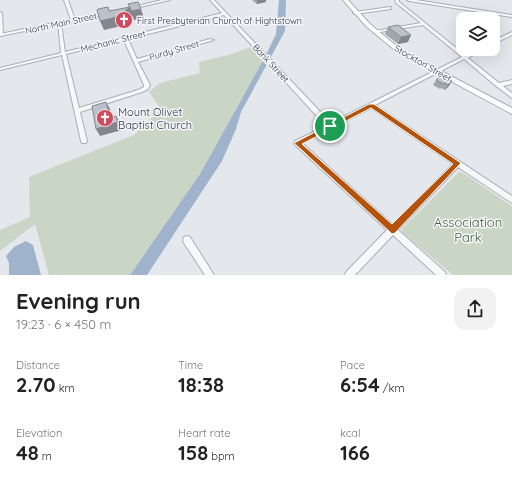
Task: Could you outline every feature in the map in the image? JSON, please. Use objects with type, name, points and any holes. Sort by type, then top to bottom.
[{"type":"main road","name":"Stockton Street","points":[[345,0],[355,13],[375,32],[399,51],[512,111]]},
{"type":"street","points":[[66,0],[73,20]]},
{"type":"street","points":[[142,0],[145,5]]},
{"type":"street","points":[[126,9],[168,0]]},
{"type":"street","name":"Bank Street","points":[[212,0],[330,126]]},
{"type":"street","points":[[397,0],[397,2],[512,96]]},
{"type":"street","points":[[409,0],[512,16]]},
{"type":"street","points":[[355,13],[390,8]]},
{"type":"street","name":"North Main Street","points":[[1,34],[111,12]]},
{"type":"street","points":[[0,13],[1,34]]},
{"type":"street","name":"Mechanic Street","points":[[0,69],[226,14]]},
{"type":"street","points":[[59,23],[64,53],[84,141]]},
{"type":"street","points":[[375,32],[425,24]]},
{"type":"street","points":[[500,39],[512,33]]},
{"type":"street","points":[[77,111],[146,88],[147,85],[126,38]]},
{"type":"street","name":"Purdy Street","points":[[136,61],[212,40]]},
{"type":"street","points":[[442,275],[297,143],[465,57]]},
{"type":"street","points":[[498,85],[512,82]]},
{"type":"street","points":[[372,105],[510,196]]},
{"type":"street","points":[[349,275],[458,163]]},
{"type":"street","points":[[187,240],[210,275]]},
{"type":"green space","points":[[251,47],[263,61],[200,174],[130,275],[49,275],[35,224],[0,251],[0,230],[30,217],[29,177],[134,135],[161,109],[149,92],[160,83],[200,73],[199,62],[232,54]]},
{"type":"green space","name":"Association Park","points":[[459,172],[463,173],[512,206],[512,275],[453,275],[402,232],[402,229]]},
{"type":"water","points":[[279,0],[286,0],[285,31],[241,112],[236,129],[222,161],[147,275],[130,275],[200,174],[265,57],[276,34]]},
{"type":"water","points":[[26,241],[33,245],[41,275],[9,275],[9,263],[6,256],[14,247]]},
{"type":"building","points":[[138,2],[141,9],[131,11],[128,4]]},
{"type":"building","points":[[108,7],[109,11],[130,7],[117,17],[100,21],[97,10]]},
{"type":"building","points":[[398,25],[411,35],[401,37],[388,27]]},
{"type":"building","points":[[442,74],[452,81],[448,85],[436,80]]},
{"type":"building","points":[[106,102],[110,118],[116,116],[118,122],[96,129],[92,106]]},
{"type":"place","name":"First Presbyterian Church of Hightstown","points":[[124,20]]},
{"type":"place","name":"Mount Olivet Baptist Church","points":[[105,118]]},
{"type":"route","points":[[372,105],[458,163],[392,230],[297,143],[330,126],[372,105]]}]
